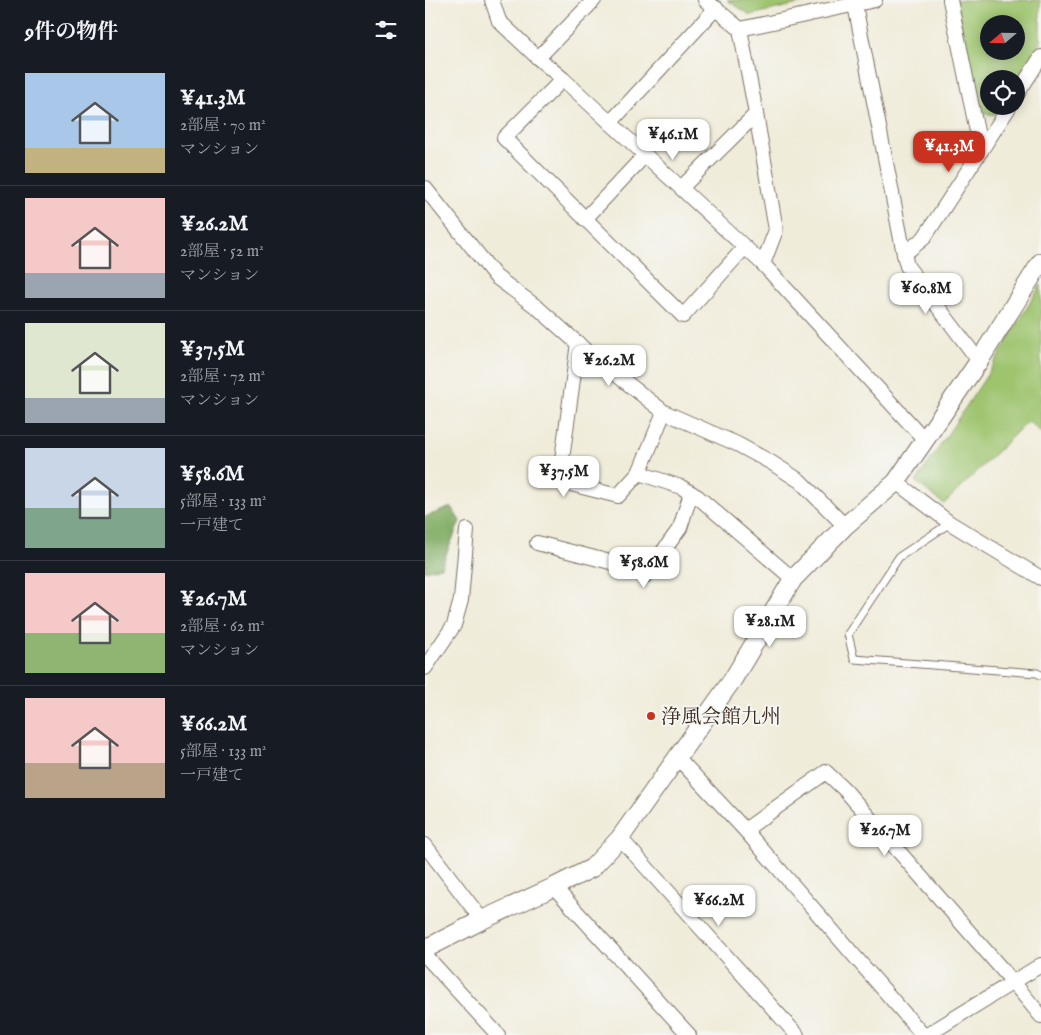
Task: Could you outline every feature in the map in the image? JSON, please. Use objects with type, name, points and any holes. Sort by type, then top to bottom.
[{"type":"street","points":[[492,0],[499,21],[763,264],[925,440]]},
{"type":"street","points":[[538,58],[594,0]]},
{"type":"street","points":[[740,29],[854,2],[875,0]]},
{"type":"street","points":[[950,0],[981,151]]},
{"type":"street","points":[[854,2],[903,254],[907,266],[979,361]]},
{"type":"street","points":[[610,123],[711,4],[740,29],[776,230],[763,264]]},
{"type":"street","points":[[1025,82],[1041,57]]},
{"type":"street","points":[[563,79],[504,138],[683,316],[745,248]]},
{"type":"street","points":[[681,188],[756,114]]},
{"type":"street","points":[[903,254],[924,238],[1004,115]]},
{"type":"street","points":[[585,219],[645,155]]},
{"type":"street","points":[[425,188],[496,277],[538,308],[578,343],[664,412],[737,444],[800,480],[845,526]]},
{"type":"street","points":[[425,949],[592,868],[619,838],[733,679],[793,579],[845,526],[896,482],[979,361],[1041,262]]},
{"type":"street","points":[[578,343],[559,481],[618,496],[639,473],[664,412]]},
{"type":"street","points":[[639,473],[681,487],[698,497],[793,579]]},
{"type":"street","points":[[896,482],[950,523],[1041,578]]},
{"type":"street","points":[[537,543],[614,563],[646,575],[680,528],[691,493]]},
{"type":"street","points":[[425,668],[454,625],[461,600],[467,530]]},
{"type":"street","points":[[677,757],[745,830],[925,1035],[1041,965]]},
{"type":"street","points":[[745,830],[826,772],[845,790],[1041,1016]]},
{"type":"street","points":[[619,838],[797,1035]]},
{"type":"street","points":[[425,845],[482,920]]},
{"type":"street","points":[[554,887],[689,1035]]},
{"type":"street","points":[[425,956],[498,1035]]},
{"type":"lane","points":[[950,523],[899,557],[848,634],[854,659],[1037,673],[1041,675]]},
{"type":"green space","points":[[727,0],[816,0],[750,15]]},
{"type":"green space","points":[[956,0],[1040,0],[1040,43],[1022,70],[980,70],[980,105]]},
{"type":"green space","points":[[1041,284],[1041,433],[1028,421],[944,504],[916,482],[991,369]]},
{"type":"green space","points":[[451,507],[460,521],[441,567],[425,571],[425,517]]},
{"type":"place","name":"浄風会館九州","points":[[651,716]]}]
